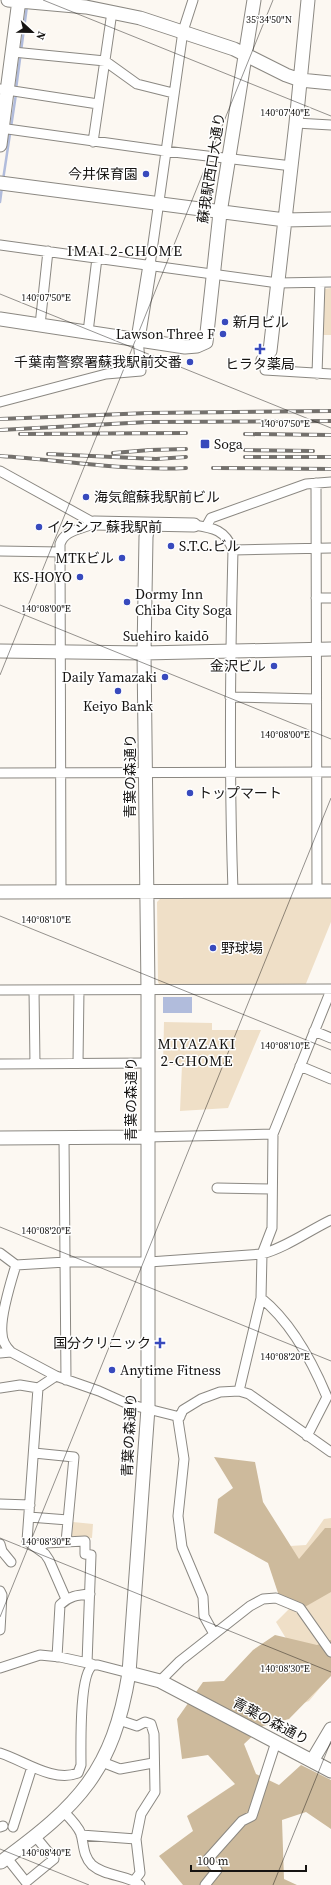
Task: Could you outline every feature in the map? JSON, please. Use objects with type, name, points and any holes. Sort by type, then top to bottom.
[{"type":"street","points":[[0,145],[4,90],[13,52],[15,0],[86,7],[165,25],[246,53],[286,75],[300,80],[331,83]]},
{"type":"street","points":[[0,402],[106,374],[141,372],[138,340],[183,32],[193,0]]},
{"type":"street","name":"蘇我駅西口大通り","points":[[138,340],[184,347],[197,346],[206,342],[212,274],[220,213],[254,0]]},
{"type":"street","points":[[308,0],[292,166],[270,351],[264,365],[317,374],[331,374]]},
{"type":"street","points":[[93,142],[112,12]]},
{"type":"street","points":[[13,52],[105,61],[137,84],[174,93]]},
{"type":"street","points":[[4,90],[98,104]]},
{"type":"street","points":[[296,123],[331,125]]},
{"type":"street","points":[[1,128],[165,152],[292,166]]},
{"type":"street","points":[[4,184],[220,213],[285,220],[331,219]]},
{"type":"street","points":[[0,246],[48,251],[278,283],[331,282]]},
{"type":"street","points":[[40,325],[48,251]]},
{"type":"street","points":[[88,332],[97,258]]},
{"type":"street","points":[[317,374],[320,283]]},
{"type":"street","points":[[0,319],[138,340]]},
{"type":"street","points":[[0,471],[55,500],[94,523],[200,526],[223,534],[229,540],[233,550],[230,652],[230,772],[233,891]]},
{"type":"street","points":[[200,526],[211,518],[306,484],[331,482]]},
{"type":"street","points":[[316,483],[317,891]]},
{"type":"street","points":[[61,891],[60,544],[64,536],[71,531],[85,528],[94,523]]},
{"type":"street","name":"青葉の森通り","points":[[4,1860],[64,1812],[88,1785],[102,1762],[119,1720],[128,1673],[148,1408],[148,990],[144,653],[146,538],[148,525]]},
{"type":"street","points":[[233,550],[331,548]]},
{"type":"street","points":[[0,551],[60,552]]},
{"type":"street","points":[[316,598],[331,598]]},
{"type":"street","name":"Suehiro kaidō","points":[[0,651],[144,653],[331,649]]},
{"type":"street","points":[[230,697],[316,699]]},
{"type":"street","points":[[0,773],[331,772]]},
{"type":"street","points":[[0,892],[331,891]]},
{"type":"street","points":[[0,990],[331,989],[273,1134],[272,1228],[262,1254],[261,1298],[238,1391]]},
{"type":"street","points":[[34,990],[35,1064]]},
{"type":"street","points":[[78,1063],[79,990]]},
{"type":"street","points":[[314,1031],[331,1038]]},
{"type":"street","points":[[0,1064],[147,1063]]},
{"type":"street","points":[[300,1066],[331,1079]]},
{"type":"street","points":[[0,1138],[273,1134]]},
{"type":"street","points":[[64,1138],[66,1380]]},
{"type":"street","points":[[217,1188],[272,1189]]},
{"type":"street","points":[[1,1255],[16,1265],[66,1262],[149,1262],[262,1254],[280,1249],[306,1232],[331,1220]]},
{"type":"street","points":[[16,1265],[6,1302],[2,1333],[6,1347],[11,1352],[56,1376],[99,1391],[128,1404],[180,1417]]},
{"type":"street","points":[[261,1298],[276,1310],[310,1359],[327,1397],[307,1436]]},
{"type":"street","points":[[0,1353],[11,1352]]},
{"type":"street","points":[[0,1388],[20,1385],[38,1388],[56,1376]]},
{"type":"street","points":[[38,1388],[27,1541],[45,1554],[49,1560],[60,1589],[66,1599]]},
{"type":"street","points":[[214,1634],[204,1616],[203,1597],[182,1547],[178,1516],[184,1460],[178,1420],[183,1410],[201,1399],[220,1392],[238,1391],[250,1394],[331,1452]]},
{"type":"street","points":[[34,1453],[74,1457],[66,1542]]},
{"type":"street","points":[[0,1504],[30,1505]]},
{"type":"street","points":[[29,1517],[68,1520]]},
{"type":"street","points":[[0,1754],[12,1757],[32,1767],[60,1775],[72,1775],[78,1773],[81,1765],[83,1689],[90,1664],[91,1555],[85,1554],[86,1541],[46,1543],[37,1548]]},
{"type":"street","points":[[0,1544],[2,1551],[11,1562]]},
{"type":"street","points":[[0,1591],[2,1595],[0,1630]]},
{"type":"street","points":[[57,1657],[60,1605],[66,1599],[76,1595],[90,1594]]},
{"type":"street","points":[[160,1681],[180,1661],[256,1602],[263,1599],[276,1598],[300,1608],[331,1652]]},
{"type":"street","points":[[0,1668],[40,1655],[57,1657],[128,1673]]},
{"type":"street","name":"青葉の森通り","points":[[128,1673],[160,1681],[331,1771]]},
{"type":"street","points":[[64,1812],[78,1828],[84,1851],[92,1865],[104,1872],[137,1883],[140,1873],[136,1839],[141,1814],[155,1792],[153,1763],[154,1734],[151,1724],[145,1722],[136,1726],[119,1720]]},
{"type":"street","points":[[312,1761],[331,1729]]},
{"type":"street","points":[[205,1885],[217,1870],[208,1859],[242,1821],[252,1816],[276,1742]]},
{"type":"street","points":[[102,1762],[120,1769],[153,1763]]},
{"type":"street","points":[[13,1827],[32,1767]]},
{"type":"street","points":[[72,1775],[88,1785]]},
{"type":"street","points":[[81,1835],[136,1839]]},
{"type":"street","points":[[4,1860],[26,1882],[54,1859],[35,1836]]},
{"type":"shaded area","points":[[331,288],[331,335],[322,335],[323,289]]},
{"type":"shaded area","points":[[331,897],[331,922],[305,986],[160,986],[158,982],[157,902],[161,898]]},
{"type":"shaded area","points":[[164,1022],[212,1023],[212,1030],[261,1030],[228,1108],[180,1111],[182,1065],[163,1065]]},
{"type":"shaded area","points":[[214,1457],[255,1462],[263,1502],[299,1559],[325,1528],[331,1528],[331,1592],[303,1608],[279,1596],[268,1563],[214,1533],[218,1499],[233,1488]]},
{"type":"shaded area","points":[[331,1518],[331,1675],[309,1701],[260,1720],[287,1640],[276,1622],[297,1601],[290,1546],[306,1545],[324,1519]]},
{"type":"shaded area","points":[[73,1522],[93,1524],[92,1538],[72,1536]]},
{"type":"shaded area","points":[[275,1635],[317,1645],[331,1640],[331,1676],[289,1719],[263,1726],[244,1744],[256,1774],[279,1785],[301,1765],[331,1780],[331,1829],[306,1812],[282,1820],[284,1879],[297,1885],[183,1885],[159,1856],[193,1831],[187,1816],[235,1784],[208,1755],[182,1759],[177,1719],[203,1682],[224,1681],[253,1650]]},
{"type":"water","points":[[163,997],[192,997],[192,1013],[163,1013]]},
{"type":"waterway","points":[[16,89],[27,6]]},
{"type":"waterway","points":[[3,180],[16,94]]},
{"type":"waterway","points":[[0,202],[2,187]]},
{"type":"railway","points":[[0,419],[148,413],[331,411]]},
{"type":"railway","points":[[0,430],[148,422],[331,421]]},
{"type":"railway","points":[[20,434],[186,433]]},
{"type":"railway","points":[[245,434],[331,435]]},
{"type":"railway","points":[[113,453],[186,449]]},
{"type":"railway","points":[[245,450],[313,451]]},
{"type":"railway","points":[[48,454],[156,459],[186,457]]},
{"type":"railway","points":[[0,456],[116,467],[162,469],[186,468]]},
{"type":"railway","points":[[245,457],[331,457]]},
{"type":"railway","points":[[213,468],[331,469]]},
{"type":"place","name":"今井保育園","points":[[146,174]]},
{"type":"place","name":"新月ビル","points":[[225,322]]},
{"type":"place","name":"Lawson Three F","points":[[223,334]]},
{"type":"place","name":"ヒラタ薬局","points":[[260,349]]},
{"type":"place","name":"千葉南警察署蘇我駅前交番","points":[[190,362]]},
{"type":"place","name":"Soga","points":[[205,444]]},
{"type":"place","name":"海気館蘇我駅前ビル","points":[[86,497]]},
{"type":"place","name":"イクシア 蘇我駅前","points":[[39,527]]},
{"type":"place","name":"S.T.C.ビル","points":[[171,546]]},
{"type":"place","name":"MTKビル","points":[[122,558]]},
{"type":"place","name":"KS-HOYO","points":[[80,577]]},
{"type":"place","name":"Dormy Inn Chiba City Soga","points":[[127,602]]},
{"type":"place","name":"金沢ビル","points":[[274,666]]},
{"type":"place","name":"Daily Yamazaki","points":[[165,677]]},
{"type":"place","name":"Keiyo Bank","points":[[118,691]]},
{"type":"place","name":"トップマート","points":[[190,793]]},
{"type":"place","name":"野球場","points":[[213,948]]},
{"type":"place","name":"国分クリニック","points":[[160,1343]]},
{"type":"place","name":"Anytime Fitness","points":[[112,1370]]},
{"type":"district","name":"IMAI 2-CHOME","points":[[125,250]]},
{"type":"district","name":"MIYAZAKI 2-CHOME","points":[[197,1052]]}]
